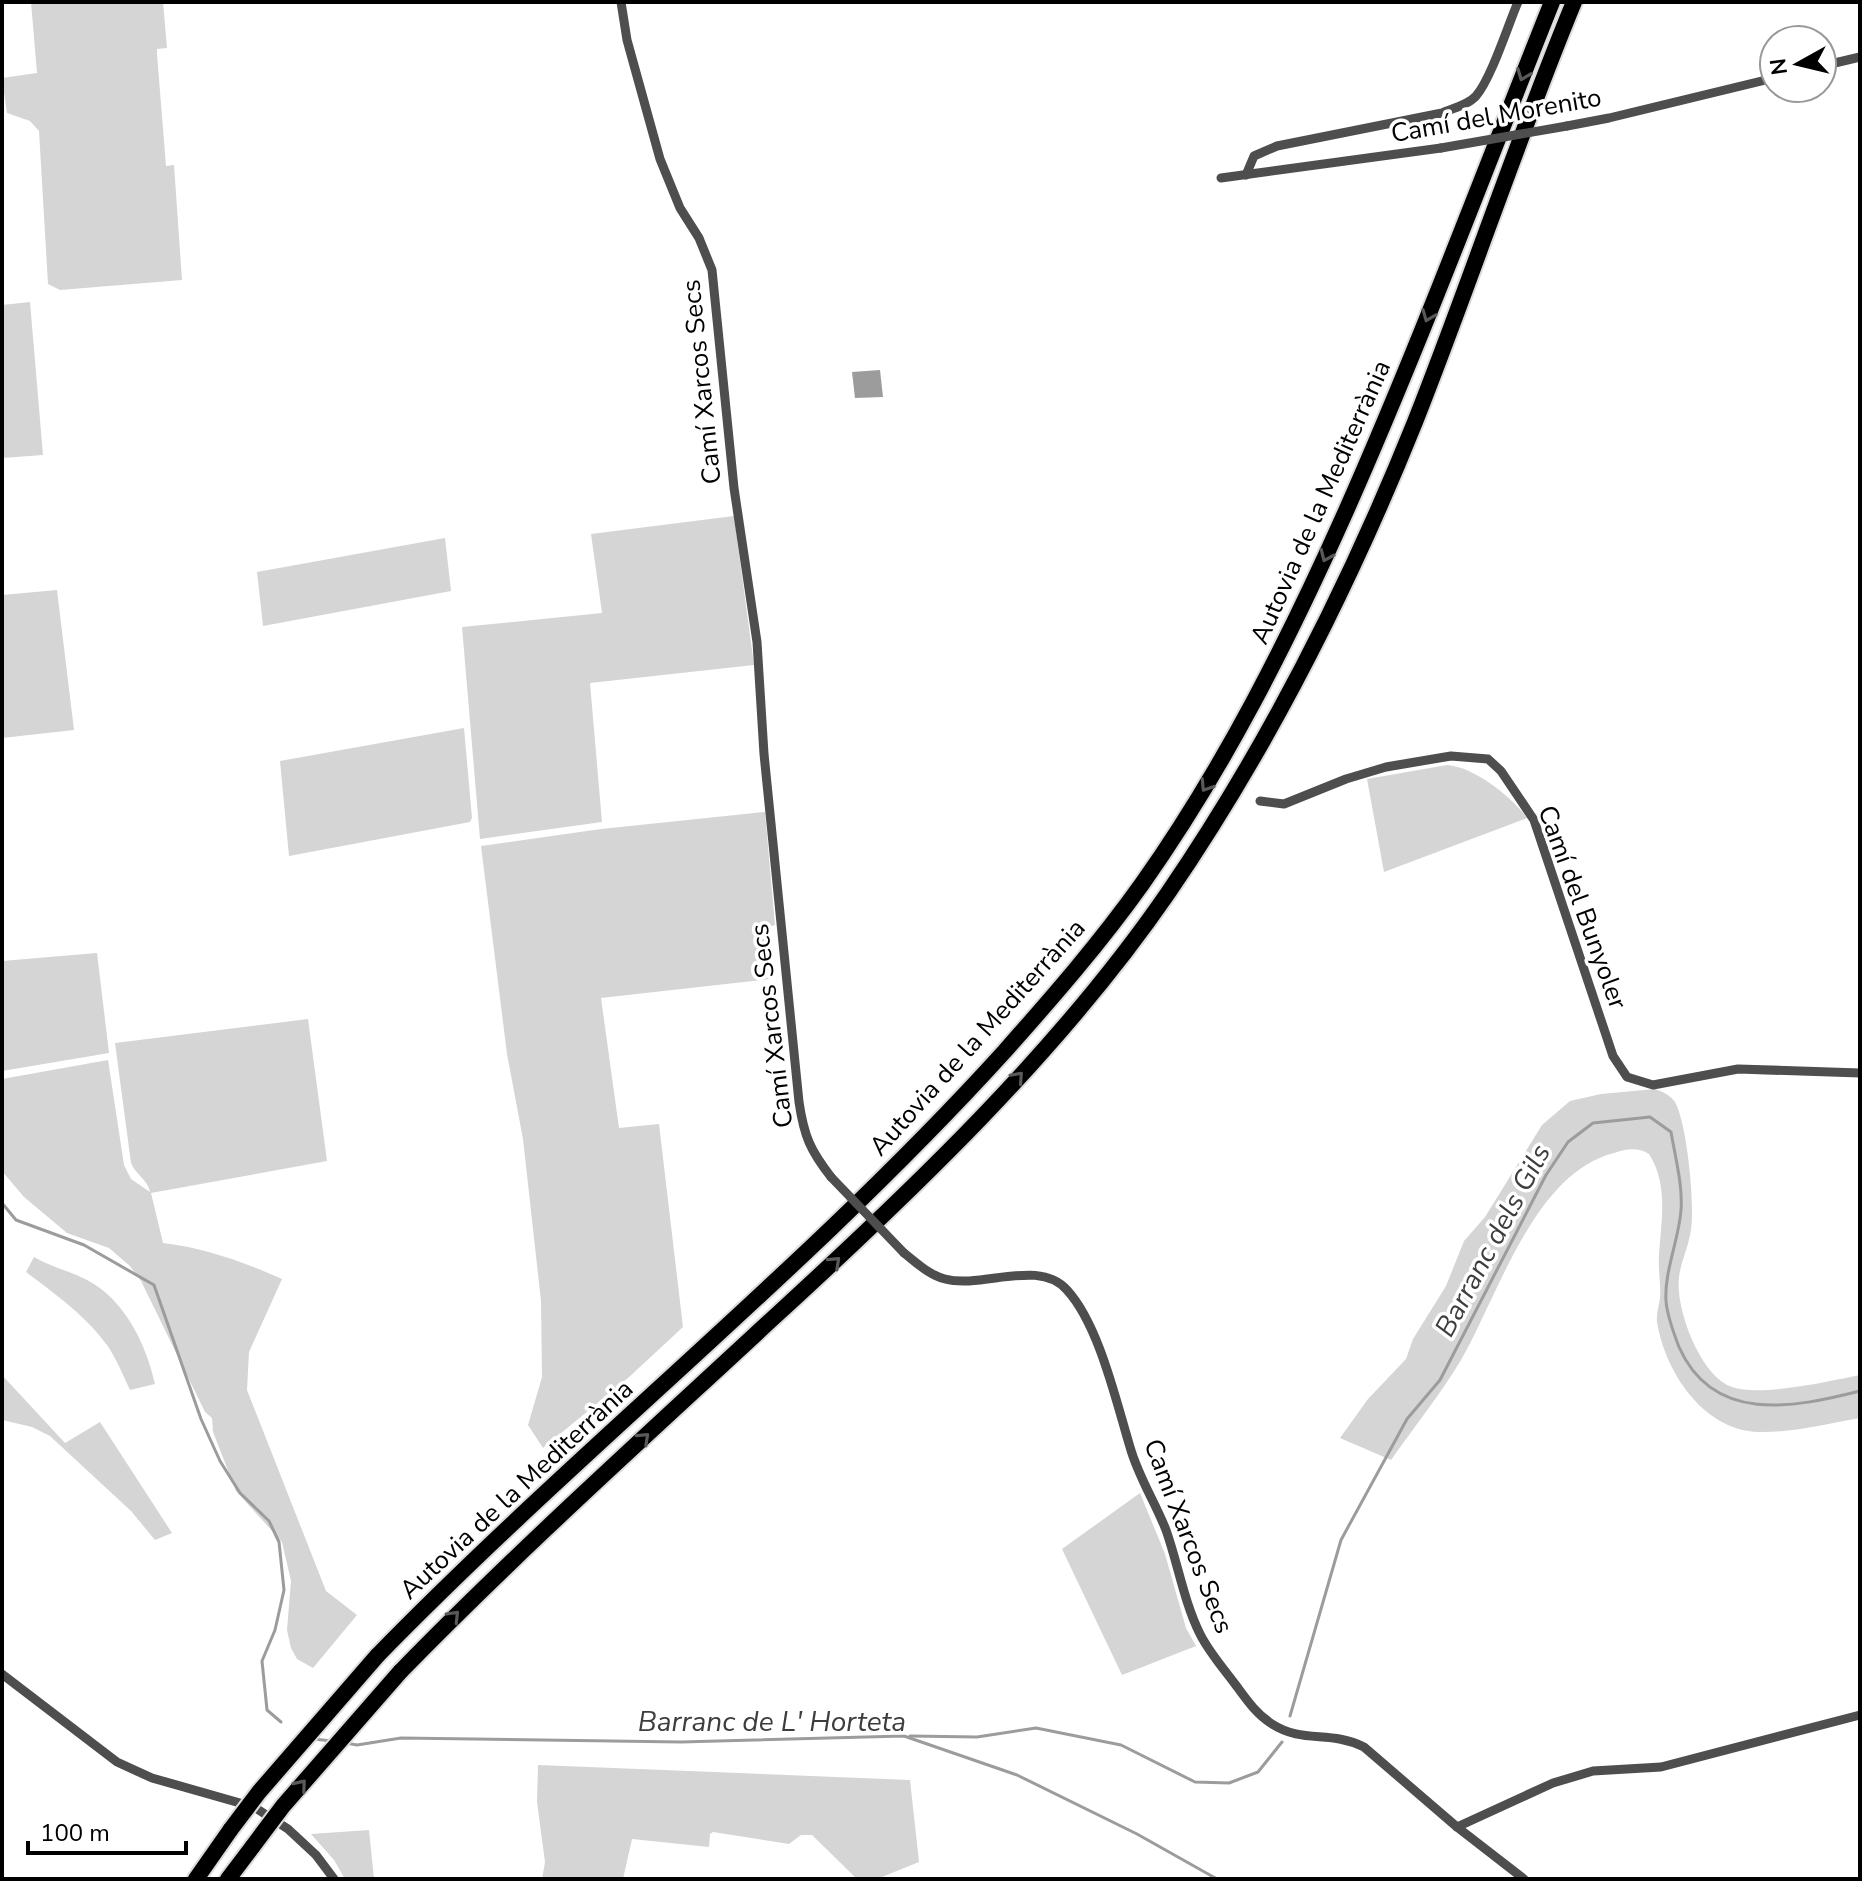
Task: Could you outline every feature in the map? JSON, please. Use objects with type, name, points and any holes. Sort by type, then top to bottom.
[{"type":"highway","name":"Autovia de la Mediterrània","points":[[196,1879],[259,1792],[377,1656],[454,1577],[848,1213],[943,1118],[1049,1002],[1141,885],[1221,763],[1303,607],[1387,420],[1552,2]]},
{"type":"highway","name":"Autovia de la Mediterrània","points":[[228,1879],[283,1806],[400,1672],[485,1585],[867,1232],[969,1130],[1075,1014],[1167,895],[1244,775],[1329,616],[1414,424],[1574,2]]},
{"type":"street","name":"Camí Xarcos Secs","points":[[621,2],[627,40],[660,159],[680,208],[704,246],[712,270],[734,488],[757,642],[765,769],[799,1102],[806,1139],[831,1177],[904,1253],[930,1274],[947,1280],[969,1282],[1036,1274],[1061,1283],[1084,1313],[1134,1463],[1152,1495],[1205,1644],[1247,1701],[1271,1723],[1289,1734],[1347,1739],[1364,1747],[1457,1827],[1524,1879]]},
{"type":"street","points":[[1246,175],[1254,156],[1277,146],[1427,116],[1463,104],[1476,95],[1494,61],[1518,2]]},
{"type":"street","points":[[1838,62],[1860,57]]},
{"type":"street","name":"Camí del Morenito","points":[[1221,178],[1441,148],[1567,126],[1758,82]]},
{"type":"street","name":"Camí del Bunyoler","points":[[1260,801],[1284,804],[1386,767],[1451,756],[1488,759],[1501,771],[1534,820],[1613,1056],[1627,1077],[1653,1085],[1738,1069],[1860,1073]]},
{"type":"street","points":[[2,1674],[117,1762],[152,1778],[254,1807],[288,1829],[316,1855],[334,1879]]},
{"type":"street","points":[[1457,1827],[1567,1779],[1593,1771],[1661,1767],[1860,1715]]},
{"type":"shaded area","points":[[31,2],[163,2],[167,48],[157,49],[157,54],[166,166],[174,165],[182,280],[60,290],[48,284],[39,131],[30,121],[7,113],[2,78],[37,73]]},
{"type":"shaded area","points":[[30,302],[43,455],[2,458],[2,305]]},
{"type":"shaded area","points":[[880,370],[883,397],[855,398],[852,372]]},
{"type":"shaded area","points":[[734,516],[754,665],[590,683],[602,822],[480,839],[462,627],[602,613],[591,534]]},
{"type":"shaded area","points":[[445,538],[451,591],[263,626],[257,572]]},
{"type":"shaded area","points":[[57,590],[74,730],[2,738],[2,595]]},
{"type":"shaded area","points":[[464,728],[470,822],[289,856],[280,761]]},
{"type":"shaded area","points":[[1447,765],[1469,771],[1491,784],[1527,818],[1384,872],[1367,779]]},
{"type":"shaded area","points":[[765,812],[775,925],[766,928],[770,979],[601,998],[619,1128],[659,1124],[683,1327],[628,1378],[543,1448],[528,1425],[542,1377],[541,1301],[523,1139],[507,1054],[481,846],[601,829]]},
{"type":"shaded area","points":[[97,953],[109,1053],[2,1071],[2,961]]},
{"type":"shaded area","points":[[308,1019],[327,1161],[151,1193],[163,1243],[224,1256],[282,1279],[249,1352],[247,1390],[326,1591],[357,1615],[313,1668],[297,1659],[291,1648],[287,1630],[291,1581],[282,1542],[236,1491],[213,1432],[212,1418],[205,1412],[141,1281],[130,1266],[109,1248],[67,1233],[24,1197],[2,1171],[2,1079],[108,1060],[124,1165],[131,1179],[150,1192],[131,1163],[115,1043]]},
{"type":"shaded area","points":[[1655,1089],[1675,1102],[1686,1145],[1692,1218],[1679,1290],[1686,1323],[1700,1356],[1720,1380],[1745,1390],[1796,1387],[1860,1375],[1860,1418],[1795,1430],[1757,1432],[1719,1420],[1689,1394],[1668,1359],[1657,1322],[1662,1204],[1659,1178],[1649,1154],[1632,1149],[1586,1165],[1562,1185],[1540,1210],[1521,1240],[1461,1360],[1391,1460],[1340,1438],[1368,1399],[1406,1359],[1413,1339],[1446,1286],[1464,1241],[1485,1217],[1542,1125],[1570,1101],[1601,1094]]},
{"type":"shaded area","points":[[34,1257],[87,1280],[112,1299],[140,1339],[155,1384],[130,1390],[99,1334],[26,1272]]},
{"type":"shaded area","points":[[2,1375],[65,1443],[100,1422],[172,1533],[155,1540],[131,1511],[50,1436],[32,1427],[2,1420]]},
{"type":"shaded area","points":[[1140,1493],[1165,1554],[1186,1628],[1196,1646],[1122,1675],[1062,1549]]},
{"type":"shaded area","points":[[538,1765],[910,1780],[919,1862],[877,1879],[857,1879],[812,1835],[801,1835],[789,1844],[713,1832],[709,1847],[632,1839],[623,1879],[542,1879],[545,1862],[537,1802]]},
{"type":"shaded area","points":[[369,1830],[374,1879],[345,1879],[334,1860],[311,1834]]},
{"type":"waterway","name":"Barranc dels Gils","points":[[1290,1716],[1341,1540],[1407,1419],[1440,1380],[1546,1175],[1568,1142],[1593,1123],[1650,1117],[1671,1132],[1681,1201],[1666,1301],[1679,1347],[1694,1372],[1712,1389],[1734,1399],[1757,1404],[1808,1402],[1860,1391]]},
{"type":"waterway","points":[[2,1203],[16,1220],[84,1245],[154,1285],[201,1419],[220,1461],[240,1493],[269,1521],[279,1542],[284,1590],[275,1630],[262,1661],[267,1710],[281,1722]]},
{"type":"waterway","name":"Barranc dels Gils","points":[[910,1736],[977,1737],[1036,1728],[1121,1745],[1195,1782],[1229,1783],[1258,1772],[1282,1742]]},
{"type":"waterway","name":"Barranc de L' Horteta","points":[[346,1743],[357,1745],[401,1738],[681,1742],[904,1736],[1017,1775],[1137,1834],[1217,1879]]},
{"type":"waterway","name":"Barranc de L' Horteta","points":[[314,1739],[331,1741]]}]
